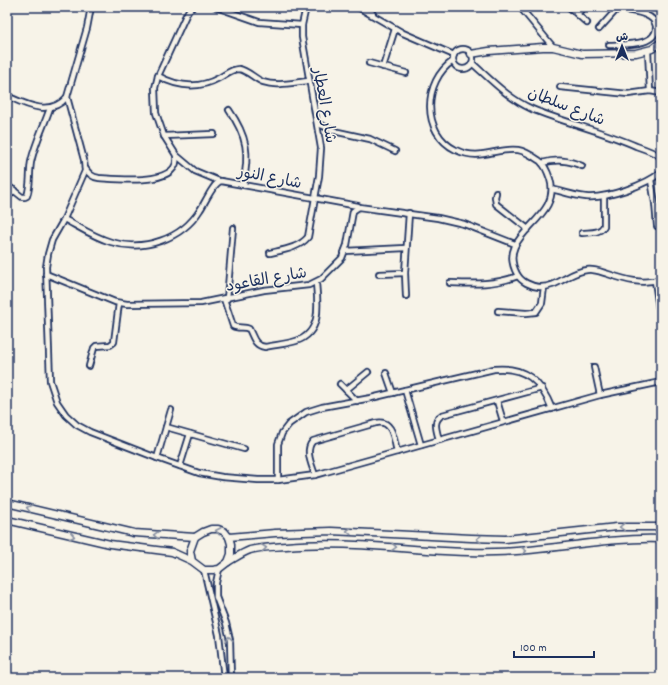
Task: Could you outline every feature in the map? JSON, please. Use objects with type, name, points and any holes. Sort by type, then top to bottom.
[{"type":"street","points":[[7,96],[43,109],[60,104],[67,97],[87,28],[91,7]]},
{"type":"street","points":[[194,7],[189,10],[186,15],[158,76],[155,100],[156,113],[164,136],[176,155],[195,171],[219,181]]},
{"type":"street","points":[[216,7],[259,22],[302,25]]},
{"type":"street","name":"شارع العطار","points":[[270,253],[304,242],[308,237],[316,198],[321,148],[302,38],[302,25],[306,7]]},
{"type":"street","points":[[358,7],[395,29],[454,55]]},
{"type":"street","points":[[367,7],[376,17]]},
{"type":"street","points":[[520,7],[553,47]]},
{"type":"street","points":[[569,7],[586,23]]},
{"type":"street","points":[[577,14],[584,7]]},
{"type":"street","points":[[600,29],[617,8],[641,13],[651,18],[655,22],[655,33],[650,39],[642,43],[609,45]]},
{"type":"street","points":[[383,67],[395,29]]},
{"type":"street","points":[[471,54],[472,63],[467,68],[460,69],[453,61],[454,55],[459,50],[463,50],[471,54],[510,49],[553,47],[582,54],[636,53],[648,51],[661,42]]},
{"type":"street","points":[[648,51],[650,91]]},
{"type":"street","points":[[453,61],[447,65],[437,80],[431,99],[432,122],[434,129],[447,145],[466,154],[487,154],[508,150],[519,150],[542,162],[548,172],[552,189],[552,197],[543,213],[515,244],[512,257],[518,276],[527,283],[538,287],[555,284],[575,273],[586,270],[598,270],[632,281],[646,282],[661,279]]},
{"type":"street","points":[[369,63],[406,73]]},
{"type":"street","name":"شارع سلطان","points":[[472,63],[500,89],[522,104],[544,114],[626,141],[661,157]]},
{"type":"street","points":[[158,76],[175,84],[194,86],[212,82],[231,70],[238,69],[270,84],[309,81]]},
{"type":"street","points":[[560,87],[632,94],[650,91],[661,93]]},
{"type":"street","points":[[67,97],[85,168],[93,177],[151,178],[168,174],[176,166],[176,155]]},
{"type":"street","points":[[7,185],[22,197],[27,196],[33,154],[50,108]]},
{"type":"street","points":[[229,110],[238,123],[244,138],[247,153],[243,184]]},
{"type":"street","points":[[318,124],[338,132],[370,139],[395,151]]},
{"type":"street","points":[[164,136],[214,134]]},
{"type":"street","points":[[542,162],[556,159],[565,160],[582,166]]},
{"type":"street","points":[[85,168],[64,219],[55,234],[47,260],[46,274],[50,374],[52,388],[57,402],[71,420],[83,429],[157,458],[200,473],[222,477],[278,480],[315,475],[503,421],[600,395],[661,382]]},
{"type":"street","points":[[552,189],[584,197],[604,196],[651,180],[661,172]]},
{"type":"street","points":[[651,180],[657,226]]},
{"type":"street","name":"شارع النور","points":[[64,219],[111,242],[133,246],[155,243],[175,234],[192,220],[199,212],[219,181],[243,184],[359,206]]},
{"type":"street","points":[[7,198],[14,190]]},
{"type":"street","points":[[496,193],[496,204],[528,229]]},
{"type":"street","points":[[582,233],[600,231],[604,226],[604,196]]},
{"type":"street","points":[[359,206],[438,218],[464,224],[515,244]]},
{"type":"street","name":"شارع القاعود","points":[[46,274],[119,303],[127,304],[201,303],[264,290],[309,285],[316,283],[326,275],[342,258],[345,251],[353,211],[359,206]]},
{"type":"street","points":[[406,296],[405,273],[409,214]]},
{"type":"street","points":[[233,228],[225,299],[234,326],[250,329],[253,338],[260,346],[265,347],[297,340],[309,333],[313,328],[318,312],[316,283]]},
{"type":"street","points":[[345,251],[406,248]]},
{"type":"street","points":[[379,274],[405,273]]},
{"type":"street","points":[[450,283],[489,284],[518,276]]},
{"type":"street","points":[[654,281],[659,309]]},
{"type":"street","points":[[498,311],[526,313],[536,312],[542,303],[544,287]]},
{"type":"street","points":[[89,366],[94,348],[96,346],[110,345],[114,342],[119,303]]},
{"type":"street","points":[[594,367],[600,395]]},
{"type":"street","points":[[278,480],[278,444],[282,433],[289,424],[313,409],[357,401],[501,368],[516,370],[524,373],[536,382],[542,388],[552,409]]},
{"type":"street","points":[[346,390],[368,372]]},
{"type":"street","points":[[386,373],[393,393]]},
{"type":"street","points":[[340,384],[357,401]]},
{"type":"street","points":[[439,440],[435,425],[439,417],[542,388]]},
{"type":"street","points":[[405,390],[421,445]]},
{"type":"street","points":[[497,401],[503,421]]},
{"type":"street","points":[[157,458],[171,410]]},
{"type":"street","points":[[315,475],[308,450],[310,443],[376,422],[383,422],[390,426],[398,452]]},
{"type":"street","points":[[166,427],[244,449]]},
{"type":"street","points":[[180,466],[190,434]]},
{"type":"street","points":[[7,503],[134,533],[195,537],[203,532],[214,529],[221,530],[229,537],[232,549],[228,562]]},
{"type":"street","points":[[7,520],[110,544],[172,552],[192,561],[204,570],[219,569],[240,554],[255,549],[295,545],[347,544],[454,552],[494,552],[535,550],[609,540],[661,539]]},
{"type":"street","points":[[229,537],[289,532],[331,531],[505,539],[612,527],[661,527]]},
{"type":"street","points":[[131,547],[134,533]]},
{"type":"street","points":[[192,561],[190,551],[195,537]]},
{"type":"street","points":[[204,570],[219,635],[224,677],[231,677],[230,640],[226,623],[216,597],[216,583],[219,569]]}]
